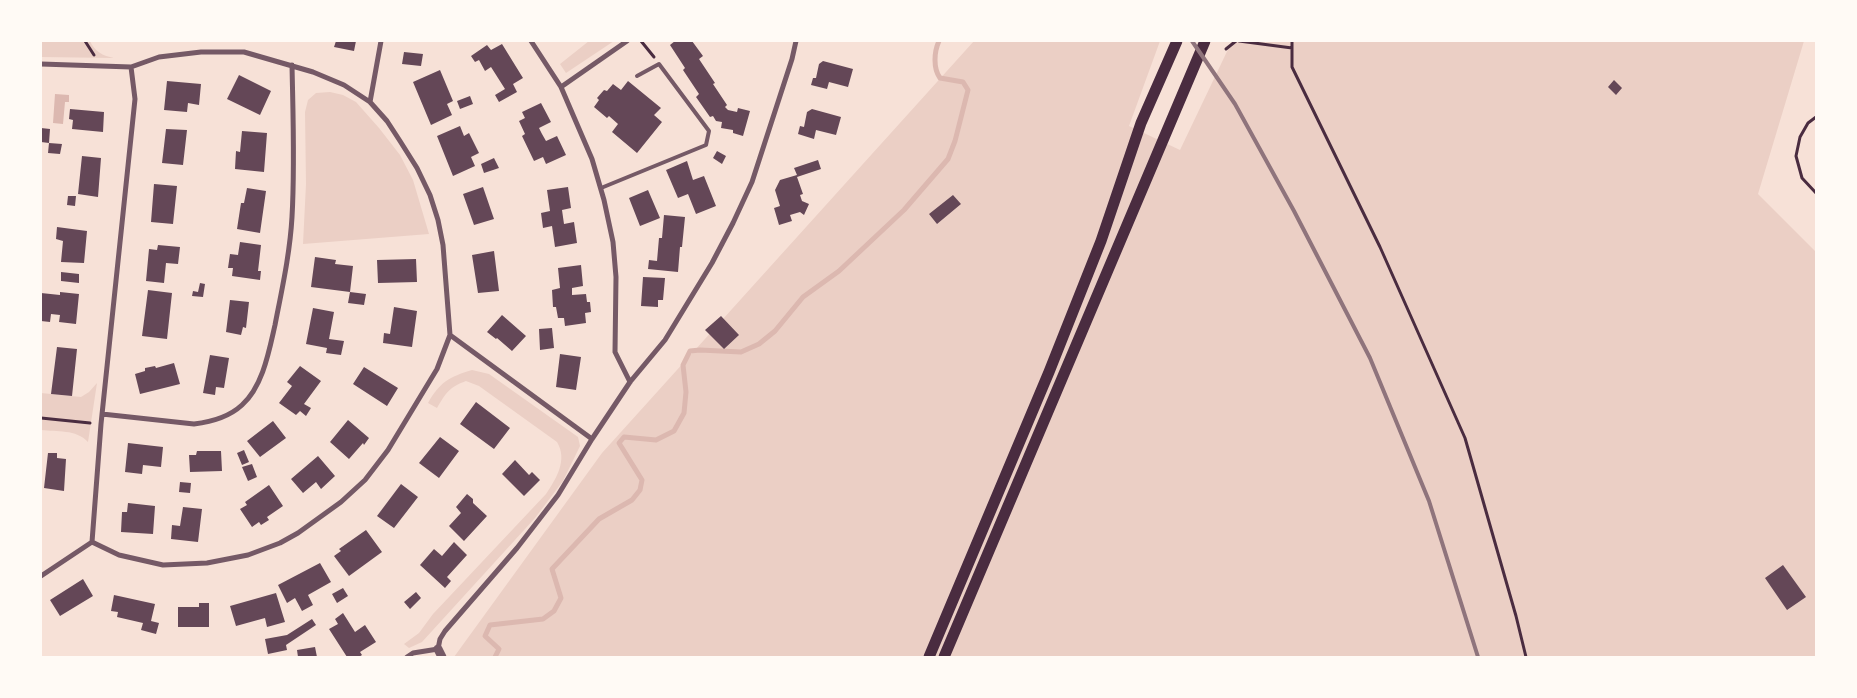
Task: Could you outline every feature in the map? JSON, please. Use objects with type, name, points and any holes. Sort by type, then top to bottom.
[{"type":"main road","points":[[929,657],[1053,363],[1101,242],[1142,124],[1178,41]]},
{"type":"main road","points":[[944,657],[1205,41]]},
{"type":"street","points":[[370,102],[381,41]]},
{"type":"street","points":[[531,41],[561,87],[592,159],[601,188],[613,242],[616,277],[615,352],[630,382]]},
{"type":"street","points":[[561,87],[627,41]]},
{"type":"street","points":[[407,657],[413,653],[440,653],[440,639],[445,631],[517,548],[558,495],[630,382],[664,340],[712,263],[733,224],[752,182],[792,59],[796,41]]},
{"type":"street","points":[[41,64],[130,67],[159,57],[209,52],[244,52],[292,65],[344,85],[370,102],[387,121],[417,168],[430,196],[438,220],[443,245],[450,335],[437,369],[388,450],[365,480],[353,492],[326,514],[280,543],[248,555],[214,562],[163,565],[119,555],[92,542]]},
{"type":"street","points":[[102,414],[194,424],[209,422],[232,412],[244,404],[258,382],[271,342],[289,250],[293,178],[292,65]]},
{"type":"street","points":[[92,542],[101,424],[134,100],[130,67]]},
{"type":"street","points":[[450,335],[592,439]]},
{"type":"street","points":[[41,576],[92,542]]},
{"type":"lane","points":[[601,188],[706,145],[709,131],[659,64],[637,76]]},
{"type":"path","points":[[641,41],[659,64]]},
{"type":"path","points":[[1226,49],[1238,41],[1292,48]]},
{"type":"path","points":[[1292,41],[1292,67],[1380,247],[1465,438],[1526,657]]},
{"type":"path","points":[[1816,117],[1808,124],[1800,137],[1796,156],[1802,178],[1816,193]]},
{"type":"path","points":[[41,418],[101,424]]},
{"type":"shaded area","points":[[41,41],[90,41],[99,52],[114,58],[41,57]]},
{"type":"shaded area","points":[[589,41],[614,41],[566,73],[560,64]]},
{"type":"shaded area","points":[[974,41],[1160,41],[1129,126],[1180,150],[1232,41],[1804,41],[1758,194],[1816,252],[1816,657],[454,657],[602,453]]},
{"type":"shaded area","points":[[330,92],[343,95],[356,102],[400,155],[413,180],[429,234],[303,244],[306,184],[305,112],[308,100],[316,93]]},
{"type":"shaded area","points":[[55,94],[69,95],[69,102],[65,102],[63,124],[53,123]]},
{"type":"shaded area","points":[[472,370],[489,374],[578,437],[580,446],[563,481],[535,518],[422,642],[409,648],[404,644],[419,633],[433,614],[546,494],[557,476],[561,462],[560,449],[557,442],[479,386],[466,381],[448,391],[437,408],[428,403],[446,381]]},
{"type":"shaded area","points":[[97,383],[88,442],[72,433],[41,430],[41,393],[81,397],[89,392]]},
{"type":"building","points":[[336,41],[356,41],[354,51],[334,47]]},
{"type":"building","points":[[675,41],[692,41],[703,56],[699,59],[715,83],[713,84],[727,105],[725,107],[728,110],[737,112],[738,108],[750,111],[743,136],[733,133],[733,130],[721,128],[722,122],[716,121],[713,116],[710,117],[696,97],[699,94],[683,70],[685,68],[670,45]]},
{"type":"building","points":[[502,44],[523,78],[513,84],[517,92],[499,102],[495,95],[505,89],[491,67],[485,71],[479,60],[475,62],[471,56],[487,45],[491,50]]},
{"type":"building","points":[[404,52],[423,54],[421,66],[402,64]]},
{"type":"building","points":[[823,61],[853,69],[848,87],[829,82],[827,89],[811,85],[813,78],[816,78],[819,64]]},
{"type":"building","points":[[440,70],[453,101],[447,104],[452,115],[431,125],[413,82]]},
{"type":"building","points":[[239,75],[271,91],[260,115],[227,99]]},
{"type":"building","points":[[1614,80],[1622,88],[1616,95],[1608,87]]},
{"type":"building","points":[[167,81],[201,84],[199,105],[188,103],[187,112],[164,110]]},
{"type":"building","points":[[628,81],[661,108],[654,115],[662,122],[637,153],[612,132],[618,124],[594,107],[599,100],[597,98],[604,90],[607,91],[613,84],[621,90]]},
{"type":"building","points":[[470,96],[473,104],[460,109],[457,101]]},
{"type":"building","points":[[541,103],[551,122],[539,128],[546,141],[557,136],[566,155],[546,164],[543,157],[534,161],[522,136],[525,134],[519,121],[525,118],[522,112]]},
{"type":"building","points":[[70,109],[104,112],[103,132],[72,129],[73,120],[69,119]]},
{"type":"building","points":[[812,109],[841,117],[836,135],[816,130],[814,139],[798,134],[800,126],[804,127],[807,112]]},
{"type":"building","points":[[460,126],[464,136],[469,133],[479,153],[471,157],[475,166],[453,176],[437,136]]},
{"type":"building","points":[[41,128],[50,129],[49,143],[41,142]]},
{"type":"building","points":[[166,129],[187,130],[183,165],[162,163]]},
{"type":"building","points":[[242,131],[267,133],[264,172],[235,169],[236,151],[240,152]]},
{"type":"building","points":[[49,143],[62,144],[60,154],[48,153]]},
{"type":"building","points":[[717,151],[726,156],[722,164],[713,158]]},
{"type":"building","points":[[82,156],[101,158],[98,197],[78,194]]},
{"type":"building","points":[[494,158],[499,168],[484,173],[481,164]]},
{"type":"building","points":[[818,160],[821,169],[797,177],[803,194],[800,195],[802,201],[809,204],[804,215],[800,212],[790,215],[792,221],[779,225],[774,208],[780,206],[775,190],[780,180],[797,175],[794,168]]},
{"type":"building","points":[[687,161],[693,180],[704,176],[716,206],[696,214],[688,194],[678,198],[666,170]]},
{"type":"building","points":[[154,184],[177,186],[173,224],[151,222]]},
{"type":"building","points":[[483,187],[494,219],[474,225],[463,194]]},
{"type":"building","points":[[568,187],[571,208],[562,210],[564,224],[574,222],[577,243],[555,247],[552,226],[543,228],[541,213],[550,211],[547,190]]},
{"type":"building","points":[[247,188],[266,191],[260,233],[237,229],[241,203],[244,203]]},
{"type":"building","points":[[648,190],[660,218],[640,226],[629,198]]},
{"type":"building","points":[[953,195],[961,204],[937,224],[929,214]]},
{"type":"building","points":[[68,196],[76,196],[75,206],[67,205]]},
{"type":"building","points":[[664,215],[685,217],[678,272],[648,269],[649,260],[657,261]]},
{"type":"building","points":[[57,227],[87,231],[84,263],[61,262],[63,241],[56,239]]},
{"type":"building","points":[[240,242],[261,245],[258,271],[261,271],[260,280],[232,276],[233,268],[228,268],[230,254],[238,255]]},
{"type":"building","points":[[158,245],[180,247],[178,264],[166,263],[164,283],[146,281],[149,249],[157,250]]},
{"type":"building","points":[[494,251],[499,291],[478,293],[472,255]]},
{"type":"building","points":[[315,257],[336,260],[335,264],[353,266],[350,292],[311,287]]},
{"type":"building","points":[[416,259],[417,282],[378,283],[377,260]]},
{"type":"building","points":[[581,265],[583,286],[572,288],[572,295],[586,294],[587,302],[590,302],[591,312],[585,313],[586,323],[565,326],[564,318],[558,318],[556,307],[553,307],[552,290],[560,288],[558,268]]},
{"type":"building","points":[[61,272],[79,274],[79,283],[61,281]]},
{"type":"building","points":[[643,277],[665,278],[663,300],[658,300],[658,307],[641,306]]},
{"type":"building","points":[[200,283],[205,284],[203,297],[192,296],[193,291],[198,292]]},
{"type":"building","points":[[148,290],[172,293],[167,339],[142,336]]},
{"type":"building","points":[[60,292],[79,294],[76,324],[59,322],[60,315],[51,314],[50,322],[41,321],[41,293],[60,295]]},
{"type":"building","points":[[350,292],[366,294],[364,305],[348,303]]},
{"type":"building","points":[[230,300],[249,302],[246,328],[243,327],[241,335],[226,332]]},
{"type":"building","points":[[394,307],[417,311],[412,347],[383,343],[384,333],[390,334]]},
{"type":"building","points":[[313,308],[334,312],[329,339],[344,341],[341,355],[326,353],[327,348],[306,344]]},
{"type":"building","points":[[502,315],[526,336],[512,351],[487,332]]},
{"type":"building","points":[[721,316],[739,335],[724,349],[705,330]]},
{"type":"building","points":[[552,328],[554,348],[540,350],[539,329]]},
{"type":"building","points":[[57,347],[77,349],[72,396],[51,394]]},
{"type":"building","points":[[560,354],[581,357],[576,390],[556,387]]},
{"type":"building","points":[[210,355],[229,358],[224,388],[216,387],[215,395],[203,393]]},
{"type":"building","points":[[174,363],[180,384],[140,394],[135,374],[145,371],[145,368],[155,366],[156,368]]},
{"type":"building","points":[[300,366],[321,381],[304,404],[311,408],[306,416],[300,411],[296,415],[279,403],[292,386],[287,382]]},
{"type":"building","points":[[364,367],[398,388],[387,406],[353,384]]},
{"type":"building","points":[[476,402],[510,428],[494,449],[460,424]]},
{"type":"building","points":[[348,420],[369,438],[349,459],[330,442]]},
{"type":"building","points":[[273,421],[286,438],[260,457],[247,441]]},
{"type":"building","points":[[440,437],[459,451],[439,478],[419,463]]},
{"type":"building","points":[[128,443],[163,447],[161,467],[143,465],[142,474],[125,472]]},
{"type":"building","points":[[244,450],[249,462],[242,465],[237,453]]},
{"type":"building","points":[[197,451],[221,451],[222,471],[190,472],[189,455],[196,455]]},
{"type":"building","points":[[48,453],[57,453],[57,458],[66,459],[64,491],[44,488]]},
{"type":"building","points":[[318,456],[335,476],[321,489],[316,482],[303,493],[291,479]]},
{"type":"building","points":[[515,460],[529,475],[532,472],[540,480],[524,496],[502,474]]},
{"type":"building","points":[[252,464],[257,477],[248,481],[242,467]]},
{"type":"building","points":[[180,482],[191,483],[190,493],[179,492]]},
{"type":"building","points":[[401,484],[418,497],[394,528],[377,516]]},
{"type":"building","points":[[269,485],[283,506],[267,517],[269,520],[261,525],[259,522],[252,527],[240,509],[247,505],[245,502]]},
{"type":"building","points":[[467,494],[473,499],[473,503],[487,516],[464,541],[449,526],[461,513],[456,507]]},
{"type":"building","points":[[128,503],[155,506],[153,534],[121,532],[122,512],[127,512]]},
{"type":"building","points":[[183,507],[202,509],[198,542],[171,539],[172,525],[180,526]]},
{"type":"building","points":[[366,530],[382,552],[349,576],[334,556],[341,551],[339,549]]},
{"type":"building","points":[[454,542],[467,555],[447,577],[451,581],[445,588],[420,565],[434,549],[442,556]]},
{"type":"building","points":[[320,563],[331,582],[308,595],[313,605],[302,611],[295,598],[287,603],[278,585]]},
{"type":"building","points":[[1783,565],[1806,597],[1787,610],[1765,578]]},
{"type":"building","points":[[83,579],[93,596],[60,616],[50,600]]},
{"type":"building","points":[[343,588],[348,596],[337,603],[332,594]]},
{"type":"building","points":[[416,592],[421,598],[410,609],[404,602]]},
{"type":"building","points":[[276,593],[285,622],[267,627],[265,618],[236,626],[230,606]]},
{"type":"building","points":[[114,595],[155,604],[151,621],[159,623],[156,634],[141,630],[143,623],[117,617],[118,612],[111,611]]},
{"type":"building","points":[[199,603],[209,603],[209,627],[178,627],[178,607],[199,607]]},
{"type":"building","points":[[343,613],[355,632],[365,625],[376,642],[360,652],[362,655],[359,657],[347,657],[329,629],[338,624],[335,619]]},
{"type":"building","points":[[312,619],[316,625],[286,645],[287,650],[268,654],[265,639],[287,635]]},
{"type":"building","points":[[315,647],[317,657],[298,657],[297,650]]},
{"type":"waterway","points":[[495,657],[499,649],[485,636],[490,625],[543,619],[554,611],[561,598],[552,569],[599,519],[632,500],[640,490],[642,480],[619,443],[624,437],[656,440],[674,431],[684,413],[686,392],[683,365],[690,351],[741,352],[759,344],[775,331],[803,297],[839,271],[904,210],[948,159],[955,141],[968,90],[963,82],[940,78],[936,70],[935,60],[939,41]]},
{"type":"railway","points":[[1192,41],[1235,104],[1294,211],[1370,358],[1429,501],[1478,657]]}]
